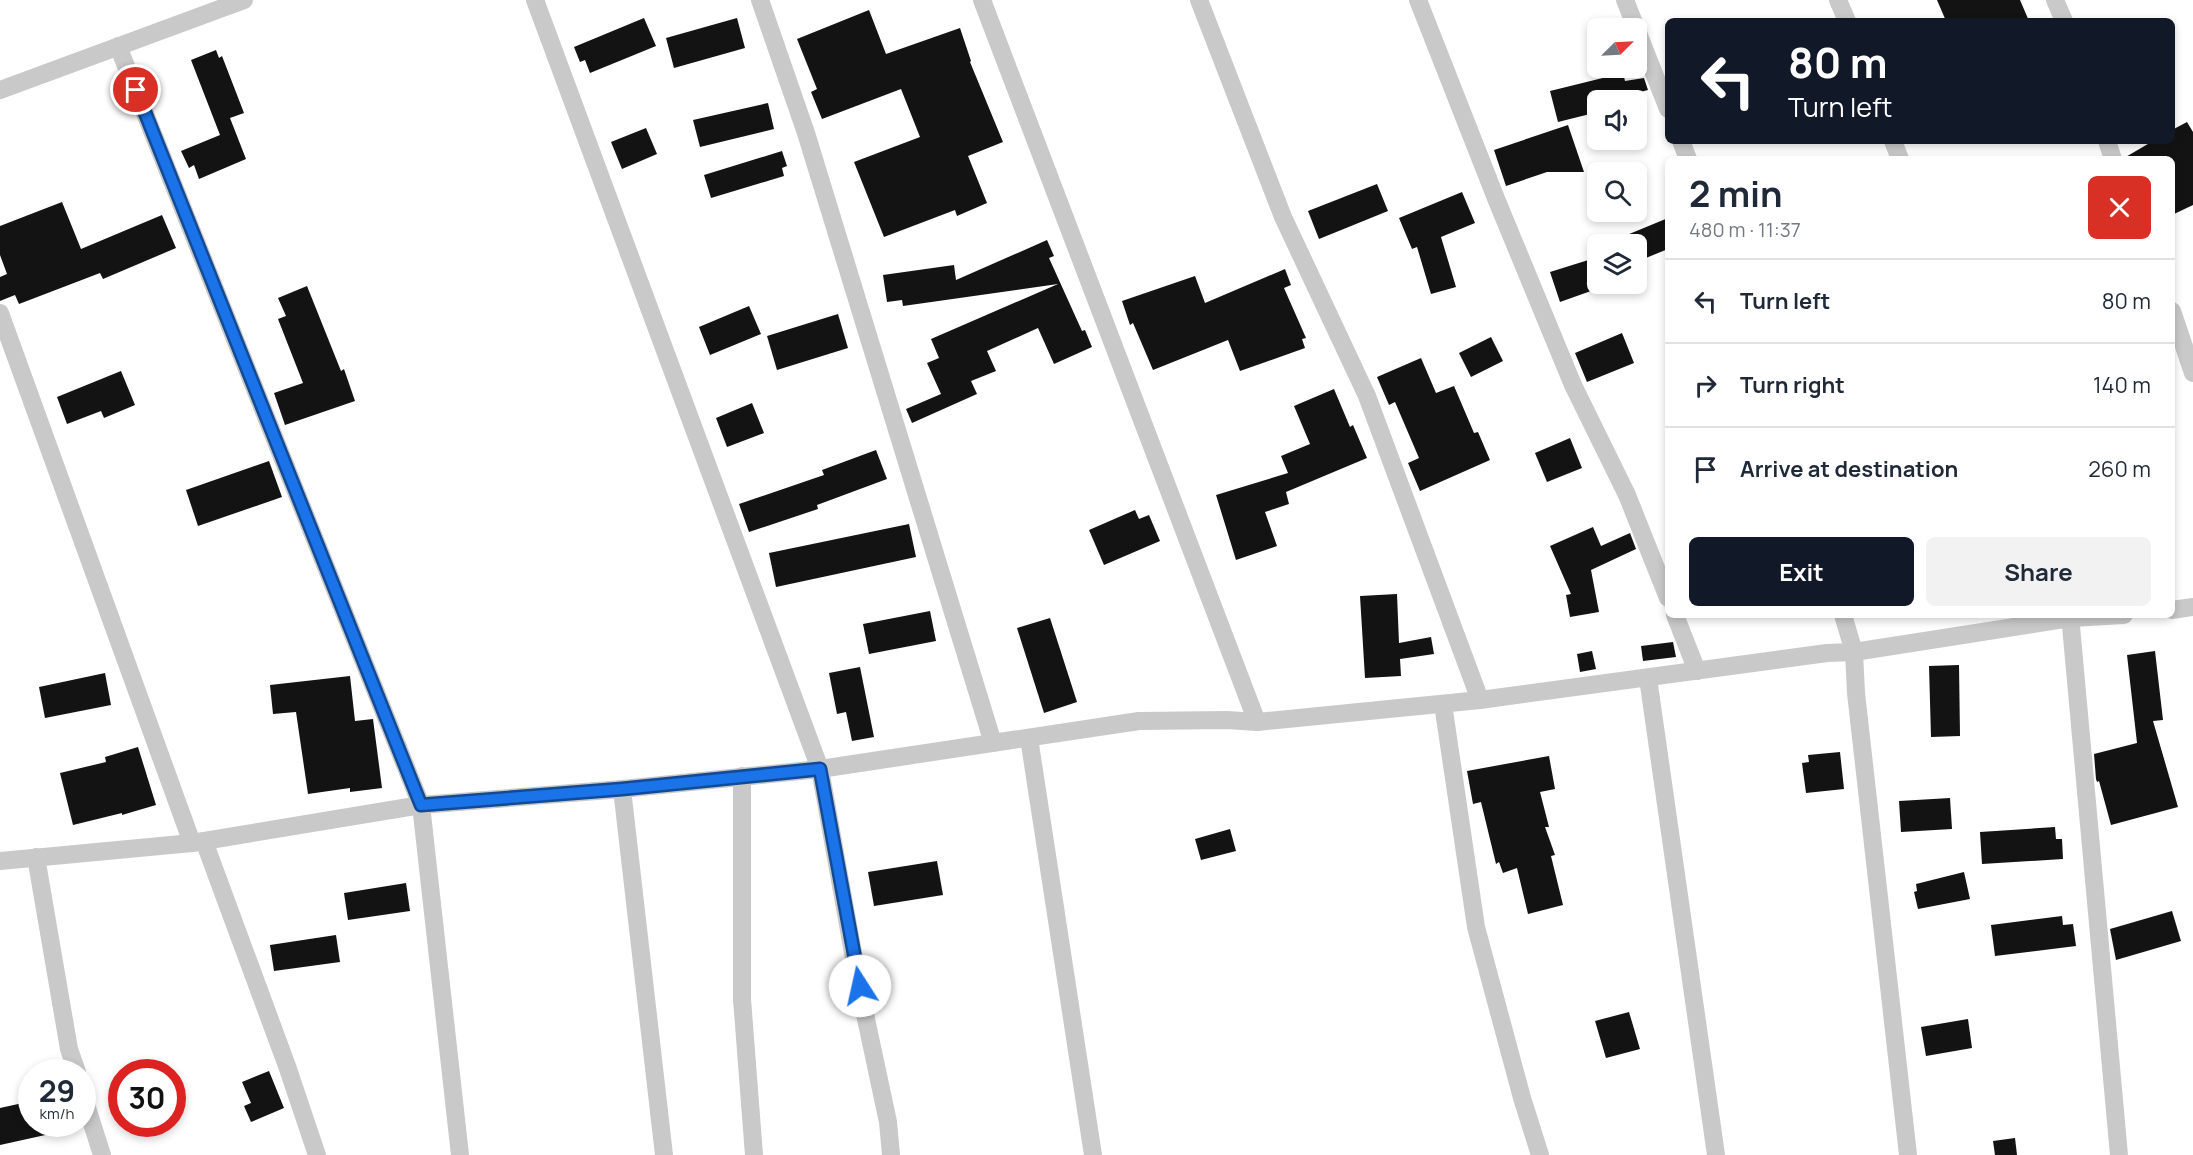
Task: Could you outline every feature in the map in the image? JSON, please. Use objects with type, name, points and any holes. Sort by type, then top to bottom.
[{"type":"street","points":[[0,90],[244,0]]},
{"type":"street","points":[[535,0],[820,769],[888,1122],[891,1155]]},
{"type":"street","points":[[760,0],[806,133],[993,743]]},
{"type":"street","points":[[982,0],[1257,722]]},
{"type":"street","points":[[1199,0],[1283,217],[1367,396],[1480,700]]},
{"type":"street","points":[[1418,0],[1497,201],[1574,385],[1627,495],[1665,590]]},
{"type":"street","points":[[1625,0],[1665,101]]},
{"type":"street","points":[[1839,0],[1845,18]]},
{"type":"street","points":[[2055,0],[2063,18]]},
{"type":"street","points":[[118,46],[421,805],[460,1155]]},
{"type":"street","points":[[0,313],[198,842],[287,1066],[317,1155]]},
{"type":"street","points":[[2175,320],[2193,373]]},
{"type":"street","points":[[2175,610],[2193,607]]},
{"type":"street","points":[[1676,618],[1697,671]]},
{"type":"street","points":[[1844,618],[1854,652],[1856,693],[1908,1155]]},
{"type":"street","points":[[0,861],[198,842],[421,805],[622,789],[820,769],[1139,721],[1257,722],[1480,700],[1827,653],[1854,652],[2064,618]]},
{"type":"street","points":[[2070,618],[2119,1155]]},
{"type":"street","points":[[1648,678],[1716,1155]]},
{"type":"street","points":[[1443,704],[1476,927],[1522,1098],[1540,1155]]},
{"type":"street","points":[[1029,738],[1093,1155]]},
{"type":"street","points":[[742,776],[742,999],[754,1155]]},
{"type":"street","points":[[622,789],[664,1155]]},
{"type":"street","points":[[36,857],[72,1059]]},
{"type":"street","points":[[96,1136],[102,1155]]},
{"type":"building","points":[[1937,0],[2020,0],[2028,18],[1945,18]]},
{"type":"building","points":[[869,10],[886,54],[960,28],[970,62],[1003,142],[968,156],[987,203],[957,216],[955,210],[884,237],[854,162],[920,137],[901,89],[822,119],[811,92],[817,89],[797,39]]},
{"type":"building","points":[[644,18],[656,46],[590,73],[585,60],[580,62],[574,47]]},
{"type":"building","points":[[737,18],[745,48],[674,68],[666,38]]},
{"type":"building","points":[[216,50],[219,58],[222,56],[244,113],[230,118],[246,159],[199,179],[194,165],[189,168],[181,151],[220,135],[191,60]]},
{"type":"building","points":[[1603,78],[1624,78],[1625,81],[1644,78],[1648,90],[1587,90],[1587,115],[1558,122],[1550,91]]},
{"type":"building","points":[[768,103],[774,129],[700,147],[693,120]]},
{"type":"building","points":[[2187,122],[2193,132],[2193,205],[2175,214],[2175,156],[2127,156],[2148,144],[2175,144],[2175,128]]},
{"type":"building","points":[[1568,125],[1584,172],[1547,172],[1506,186],[1494,150]]},
{"type":"building","points":[[646,128],[657,154],[622,169],[611,142]]},
{"type":"building","points":[[782,151],[787,166],[782,168],[784,176],[711,198],[704,175]]},
{"type":"building","points":[[1377,184],[1388,211],[1319,239],[1308,211]]},
{"type":"building","points":[[1462,192],[1475,223],[1441,237],[1456,287],[1431,294],[1417,247],[1412,249],[1399,218]]},
{"type":"building","points":[[62,202],[81,249],[162,215],[176,248],[103,279],[100,273],[19,304],[15,295],[0,301],[0,277],[7,274],[0,255],[0,226]]},
{"type":"building","points":[[1665,219],[1665,250],[1647,258],[1647,234],[1629,234]]},
{"type":"building","points":[[1047,240],[1054,256],[1049,258],[1082,331],[1085,330],[1092,347],[1054,364],[1038,328],[987,351],[996,371],[971,381],[977,394],[912,423],[906,409],[941,394],[927,363],[939,358],[931,339],[1058,284],[903,306],[902,300],[887,302],[883,275],[954,265],[956,280]]},
{"type":"building","points":[[1587,260],[1587,292],[1560,302],[1550,272]]},
{"type":"building","points":[[1285,269],[1291,285],[1284,288],[1306,338],[1302,339],[1305,348],[1240,371],[1228,340],[1153,370],[1133,323],[1130,325],[1122,301],[1195,276],[1205,303]]},
{"type":"building","points":[[307,286],[341,371],[344,369],[355,401],[285,425],[274,393],[303,383],[278,319],[286,316],[278,298]]},
{"type":"building","points":[[749,306],[761,334],[710,355],[699,327]]},
{"type":"building","points":[[838,314],[848,348],[777,370],[767,336]]},
{"type":"building","points":[[1622,333],[1634,363],[1587,382],[1575,353]]},
{"type":"building","points":[[1491,337],[1503,361],[1471,377],[1459,353]]},
{"type":"building","points":[[1421,358],[1436,393],[1454,386],[1474,433],[1478,432],[1490,460],[1420,491],[1408,463],[1419,458],[1395,402],[1389,405],[1377,377]]},
{"type":"building","points":[[121,371],[135,405],[104,418],[101,411],[67,424],[57,397]]},
{"type":"building","points":[[1334,389],[1350,427],[1353,425],[1367,458],[1286,492],[1289,504],[1265,512],[1277,546],[1236,560],[1216,495],[1288,473],[1281,456],[1310,444],[1294,406]]},
{"type":"building","points":[[752,403],[764,433],[727,447],[716,418]]},
{"type":"building","points":[[1570,438],[1582,468],[1547,482],[1535,453]]},
{"type":"building","points":[[876,450],[887,479],[817,505],[818,509],[749,532],[739,504],[824,475],[822,470]]},
{"type":"building","points":[[269,461],[282,497],[198,526],[186,490]]},
{"type":"building","points":[[1135,510],[1139,519],[1149,515],[1160,541],[1104,565],[1089,530]]},
{"type":"building","points":[[909,524],[916,557],[776,587],[769,553]]},
{"type":"building","points":[[1593,527],[1601,546],[1630,533],[1636,549],[1591,570],[1599,612],[1570,617],[1566,595],[1571,594],[1550,546]]},
{"type":"building","points":[[1397,594],[1399,643],[1431,637],[1434,654],[1400,659],[1401,676],[1365,678],[1360,596]]},
{"type":"building","points":[[930,611],[936,641],[869,654],[863,624]]},
{"type":"building","points":[[1050,618],[1077,702],[1044,713],[1017,628]]},
{"type":"building","points":[[1673,642],[1676,657],[1643,661],[1641,646]]},
{"type":"building","points":[[1592,651],[1596,669],[1580,672],[1577,654]]},
{"type":"building","points":[[2155,651],[2163,720],[2153,721],[2178,807],[2111,825],[2099,781],[2097,782],[2096,779],[2094,754],[2137,743],[2127,655]]},
{"type":"building","points":[[1959,665],[1960,736],[1931,737],[1929,666]]},
{"type":"building","points":[[860,667],[874,737],[852,741],[846,712],[837,714],[829,673]]},
{"type":"building","points":[[105,673],[111,705],[45,718],[39,687]]},
{"type":"building","points":[[350,676],[355,721],[373,719],[382,788],[350,792],[350,788],[308,794],[296,712],[273,714],[270,685]]},
{"type":"building","points":[[138,747],[156,805],[73,825],[60,773],[106,762],[105,757]]},
{"type":"building","points":[[1840,752],[1844,789],[1806,793],[1802,763],[1809,762],[1808,755]]},
{"type":"building","points":[[1549,756],[1555,789],[1540,792],[1549,827],[1545,827],[1555,855],[1551,856],[1563,905],[1528,914],[1517,868],[1503,873],[1499,862],[1496,864],[1481,802],[1473,804],[1467,771]]},
{"type":"building","points":[[1950,798],[1952,829],[1901,832],[1899,801]]},
{"type":"building","points":[[2055,827],[2056,839],[2062,839],[2063,859],[1982,864],[1980,832]]},
{"type":"building","points":[[1230,829],[1236,851],[1201,860],[1195,839]]},
{"type":"building","points":[[937,861],[943,895],[874,906],[868,872]]},
{"type":"building","points":[[1964,872],[1970,899],[1918,909],[1914,892],[1917,891],[1916,884]]},
{"type":"building","points":[[406,883],[410,911],[348,920],[344,893]]},
{"type":"building","points":[[2172,911],[2181,941],[2116,960],[2110,929]]},
{"type":"building","points":[[2062,916],[2063,925],[2073,924],[2076,946],[1995,956],[1991,925]]},
{"type":"building","points":[[336,935],[340,962],[274,971],[270,945]]},
{"type":"building","points":[[1629,1012],[1640,1049],[1606,1058],[1595,1021]]},
{"type":"building","points":[[1968,1019],[1972,1048],[1926,1056],[1921,1027]]},
{"type":"building","points":[[269,1071],[284,1108],[251,1122],[244,1106],[251,1103],[242,1082]]},
{"type":"building","points":[[18,1104],[18,1137],[36,1137],[0,1145],[0,1108]]},
{"type":"building","points":[[2015,1138],[2017,1155],[1995,1155],[1993,1141]]},
{"type":"route","points":[[136,90],[421,805],[622,789],[820,769],[860,986]]}]
